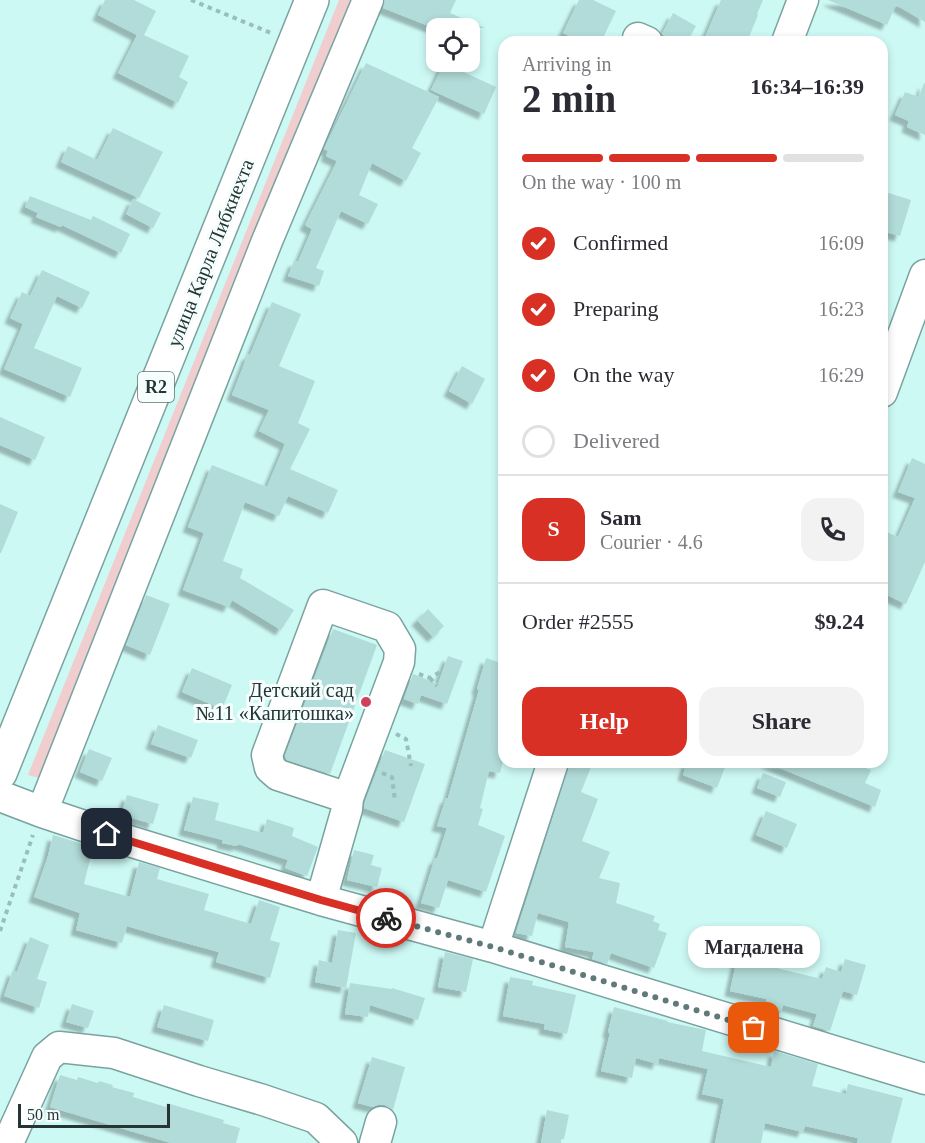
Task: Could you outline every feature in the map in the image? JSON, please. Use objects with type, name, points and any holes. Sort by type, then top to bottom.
[{"type":"main road","name":"улица Карла Либкнехта","points":[[0,773],[312,0]]},
{"type":"street","points":[[42,812],[267,241],[368,0]]},
{"type":"street","points":[[789,36],[803,0]]},
{"type":"street","points":[[888,358],[894,323],[925,276]]},
{"type":"street","points":[[321,900],[348,809],[348,798],[399,662],[400,649],[387,627],[323,605],[267,755],[270,768],[278,775],[348,798]]},
{"type":"street","points":[[493,947],[551,768]]},
{"type":"street","points":[[0,796],[129,841],[321,900],[493,947],[925,1079]]},
{"type":"street","points":[[8,1143],[47,1057],[59,1047],[114,1053],[284,1107],[316,1118],[342,1143]]},
{"type":"path","points":[[191,0],[295,43]]},
{"type":"path","points":[[430,678],[437,686]]},
{"type":"path","points":[[0,931],[42,812]]},
{"type":"shaded area","points":[[339,0],[368,0],[54,782],[28,775]]},
{"type":"building","points":[[105,0],[134,0],[156,11],[144,35],[189,56],[179,77],[188,82],[178,103],[118,73],[137,35],[98,15]]},
{"type":"building","points":[[385,0],[456,0],[450,13],[462,18],[426,18],[426,25],[383,8]]},
{"type":"building","points":[[579,0],[593,0],[616,11],[604,36],[569,36],[563,33]]},
{"type":"building","points":[[721,0],[763,0],[749,36],[706,36]]},
{"type":"building","points":[[828,0],[925,0],[925,22],[896,5],[887,25]]},
{"type":"building","points":[[673,13],[696,26],[690,36],[662,34]]},
{"type":"building","points":[[366,63],[439,97],[412,148],[421,153],[406,181],[372,163],[359,195],[378,204],[368,224],[341,211],[316,268],[324,271],[319,286],[288,276],[294,261],[298,262],[312,229],[305,225],[337,161],[326,156],[328,151],[324,149]]},
{"type":"building","points":[[440,72],[464,72],[496,87],[484,114],[431,90]]},
{"type":"building","points":[[924,83],[925,135],[907,127],[909,121],[895,115],[905,92],[919,97]]},
{"type":"building","points":[[113,128],[163,152],[139,198],[61,162],[68,146],[97,160]]},
{"type":"building","points":[[888,193],[911,200],[900,236],[888,233]]},
{"type":"building","points":[[30,196],[91,220],[93,216],[130,234],[121,253],[62,225],[61,227],[36,217],[38,213],[25,207]]},
{"type":"building","points":[[133,199],[161,213],[153,228],[126,214]]},
{"type":"building","points":[[42,270],[90,292],[82,308],[57,296],[34,348],[82,368],[70,397],[4,369],[23,324],[10,318],[22,292],[30,296]]},
{"type":"building","points":[[272,302],[301,314],[279,366],[315,381],[298,423],[310,429],[290,469],[338,490],[328,513],[288,496],[279,516],[245,502],[223,561],[243,569],[240,578],[294,610],[281,630],[232,600],[229,607],[183,590],[204,533],[188,527],[212,465],[267,487],[285,444],[259,431],[269,410],[232,395]]},
{"type":"building","points":[[462,366],[485,379],[472,404],[449,391]]},
{"type":"building","points":[[0,417],[45,437],[35,460],[0,445]]},
{"type":"building","points":[[912,458],[925,464],[925,562],[906,604],[888,595],[888,533],[898,537],[915,498],[898,492]]},
{"type":"building","points":[[0,504],[18,512],[1,553],[0,553]]},
{"type":"building","points":[[146,595],[170,604],[150,655],[126,645]]},
{"type":"building","points":[[428,609],[444,626],[433,637],[417,620]]},
{"type":"building","points":[[333,629],[377,645],[330,774],[287,760],[285,756]]},
{"type":"building","points":[[448,656],[463,661],[447,704],[421,695],[418,704],[404,699],[413,674],[438,684]]},
{"type":"building","points":[[486,658],[498,662],[498,768],[501,768],[500,773],[489,771],[478,825],[505,836],[486,892],[448,880],[439,908],[421,903],[447,828],[437,826],[446,798],[448,798],[479,690],[477,689]]},
{"type":"building","points":[[192,668],[232,685],[222,709],[182,692]]},
{"type":"building","points":[[158,725],[198,740],[191,758],[151,744]]},
{"type":"building","points":[[89,749],[112,758],[102,781],[80,772]]},
{"type":"building","points":[[385,750],[425,764],[404,822],[364,808]]},
{"type":"building","points":[[569,768],[591,768],[581,792],[598,799],[582,841],[610,852],[599,878],[620,883],[616,903],[655,916],[653,921],[660,924],[658,930],[667,933],[654,968],[611,953],[607,964],[592,959],[594,952],[565,947],[569,922],[538,913],[532,936],[516,933]]},
{"type":"building","points":[[685,768],[725,768],[717,788],[683,775]]},
{"type":"building","points":[[780,768],[865,768],[871,770],[865,783],[881,790],[875,807]]},
{"type":"building","points":[[763,773],[786,782],[780,797],[757,788]]},
{"type":"building","points":[[127,795],[159,804],[153,824],[121,815]]},
{"type":"building","points":[[193,797],[219,803],[215,820],[263,833],[267,819],[294,828],[292,836],[318,847],[307,876],[285,868],[288,860],[238,844],[237,846],[222,843],[223,840],[184,830]]},
{"type":"building","points":[[766,811],[797,824],[787,848],[756,835]]},
{"type":"building","points":[[53,835],[93,847],[84,884],[130,897],[139,862],[160,868],[157,879],[209,894],[204,910],[251,924],[259,900],[280,907],[270,940],[280,943],[270,978],[216,962],[219,952],[127,926],[122,943],[76,930],[80,913],[34,897]]},
{"type":"building","points":[[354,850],[374,855],[371,865],[382,868],[377,887],[347,880]]},
{"type":"building","points":[[338,930],[356,933],[346,988],[315,982],[319,960],[332,963]]},
{"type":"building","points":[[30,937],[49,945],[37,979],[47,982],[39,1008],[4,996],[13,970],[17,972]]},
{"type":"building","points":[[739,950],[770,956],[768,966],[822,979],[826,967],[841,972],[845,959],[866,965],[857,995],[843,991],[830,1031],[813,1026],[817,1014],[783,1005],[781,1013],[764,1009],[767,999],[730,991]]},
{"type":"building","points":[[445,952],[473,959],[466,992],[438,987]]},
{"type":"building","points":[[510,977],[533,981],[532,985],[576,995],[567,1034],[544,1029],[545,1024],[503,1016]]},
{"type":"building","points":[[350,983],[392,988],[425,998],[418,1020],[370,1005],[368,1017],[345,1014]]},
{"type":"building","points":[[72,1004],[94,1011],[88,1028],[66,1022]]},
{"type":"building","points":[[164,1005],[214,1020],[208,1041],[157,1027]]},
{"type":"building","points":[[614,1007],[706,1030],[702,1051],[771,1067],[774,1051],[818,1064],[812,1086],[846,1094],[848,1084],[903,1098],[891,1143],[857,1143],[858,1138],[805,1126],[803,1132],[765,1123],[761,1143],[715,1143],[724,1099],[702,1094],[708,1069],[659,1058],[658,1064],[636,1058],[632,1078],[601,1071]]},
{"type":"building","points":[[372,1057],[405,1067],[393,1110],[385,1105],[373,1107],[358,1103]]},
{"type":"building","points":[[60,1075],[77,1080],[78,1077],[98,1083],[99,1081],[134,1093],[133,1097],[166,1107],[167,1103],[224,1120],[223,1123],[240,1128],[236,1143],[171,1143],[50,1107]]},
{"type":"building","points":[[547,1110],[569,1115],[561,1143],[541,1143]]},
{"type":"way so far","points":[[386,918],[493,947],[754,1028]]},
{"type":"place","name":"Детский сад №11 «Капитошка»","points":[[366,702]]},
{"type":"place","name":"Магдалена","points":[[754,1028]]},
{"type":"route","points":[[107,834],[386,918]]}]
